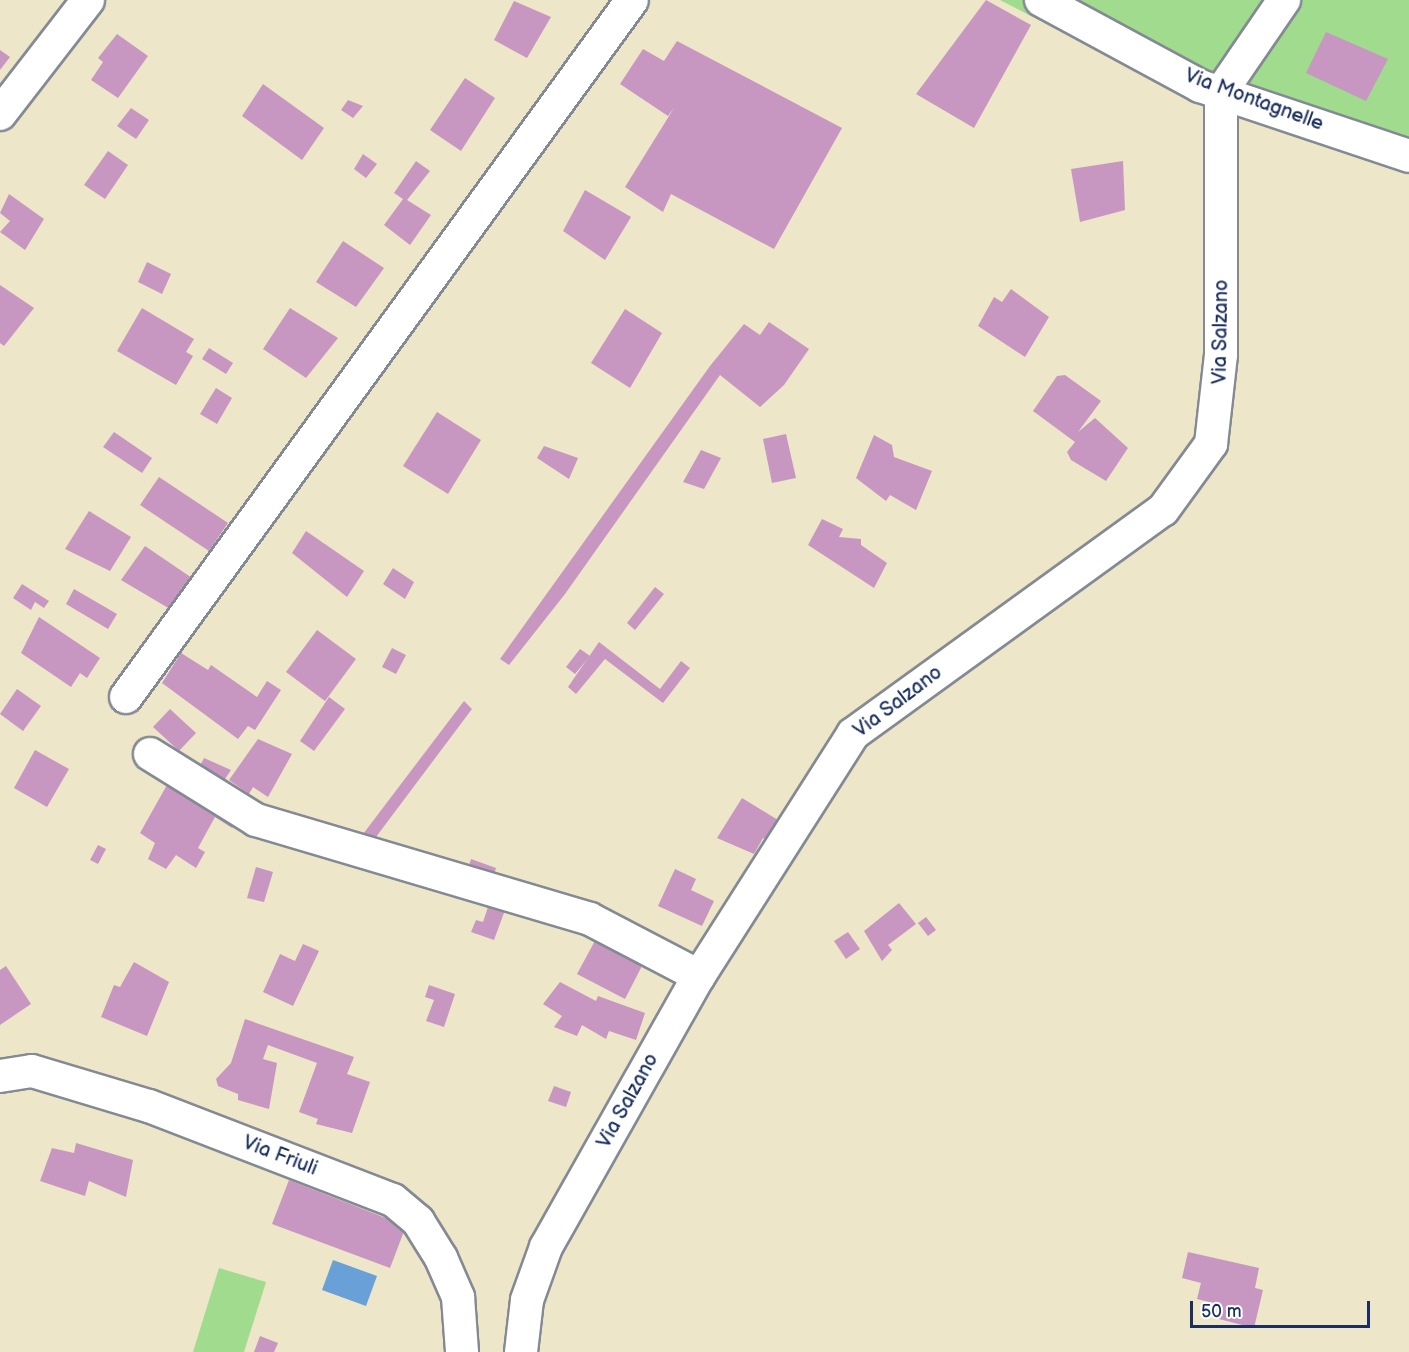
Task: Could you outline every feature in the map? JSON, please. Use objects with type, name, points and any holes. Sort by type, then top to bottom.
[{"type":"street","points":[[0,114],[88,0]]},
{"type":"street","points":[[126,697],[632,0]]},
{"type":"street","name":"Via Montagnelle","points":[[1041,0],[1221,92],[1409,156]]},
{"type":"street","points":[[1221,92],[1284,0]]},
{"type":"street","name":"Via Salzano","points":[[521,1352],[527,1300],[546,1247],[699,976],[853,734],[1163,510],[1211,444],[1221,355],[1221,92]]},
{"type":"street","points":[[150,754],[256,820],[590,919],[699,976]]},
{"type":"street","name":"Via Friuli","points":[[0,1076],[32,1071],[148,1106],[393,1200],[418,1221],[441,1258],[458,1297],[462,1352]]},
{"type":"green space","points":[[1000,0],[1409,0],[1409,163],[1309,142],[1207,106]]},
{"type":"green space","points":[[219,1268],[266,1282],[244,1352],[193,1352]]},
{"type":"water","points":[[333,1260],[377,1276],[366,1306],[322,1290]]},
{"type":"building","points":[[986,0],[1031,25],[974,128],[916,94]]},
{"type":"building","points":[[514,1],[551,17],[527,58],[494,40]]},
{"type":"building","points":[[1326,32],[1388,59],[1366,101],[1306,73]]},
{"type":"building","points":[[117,34],[148,56],[118,98],[91,80],[103,62],[98,58]]},
{"type":"building","points":[[677,41],[842,128],[774,249],[671,194],[663,212],[625,187],[674,108],[668,116],[620,84],[643,49],[664,61]]},
{"type":"building","points":[[0,50],[10,57],[0,70]]},
{"type":"building","points":[[465,78],[495,98],[461,151],[430,130]]},
{"type":"building","points":[[263,84],[324,128],[302,160],[242,116]]},
{"type":"building","points":[[348,100],[363,106],[353,118],[341,110]]},
{"type":"building","points":[[131,108],[149,120],[136,139],[117,126]]},
{"type":"building","points":[[108,151],[128,165],[105,199],[84,185]]},
{"type":"building","points":[[363,154],[377,164],[366,178],[354,169]]},
{"type":"building","points":[[416,161],[430,171],[407,200],[431,215],[410,245],[384,225],[403,199],[394,193]]},
{"type":"building","points":[[1123,161],[1125,210],[1080,222],[1071,169]]},
{"type":"building","points":[[585,190],[631,217],[605,260],[563,231]]},
{"type":"building","points":[[9,194],[44,219],[25,250],[0,232],[10,221],[0,213]]},
{"type":"building","points":[[343,241],[384,268],[356,307],[316,282]]},
{"type":"building","points":[[147,262],[171,274],[162,294],[138,282]]},
{"type":"building","points":[[0,285],[34,308],[4,346],[0,343]]},
{"type":"building","points":[[1011,289],[1049,317],[1025,357],[978,326],[994,297],[1002,302]]},
{"type":"building","points":[[142,308],[194,339],[186,352],[193,356],[176,385],[117,351]]},
{"type":"building","points":[[290,308],[338,338],[306,378],[263,349]]},
{"type":"building","points":[[625,309],[662,333],[630,388],[591,363]]},
{"type":"building","points":[[769,322],[809,349],[784,385],[760,407],[720,375],[565,594],[509,665],[500,659],[710,366],[744,324],[760,335]]},
{"type":"building","points":[[209,348],[233,363],[226,374],[202,359]]},
{"type":"building","points":[[1065,375],[1101,401],[1078,432],[1095,418],[1128,448],[1106,481],[1071,460],[1067,452],[1075,442],[1033,411],[1057,376]]},
{"type":"building","points":[[216,388],[232,398],[217,424],[200,414]]},
{"type":"building","points":[[437,412],[481,440],[448,494],[403,466]]},
{"type":"building","points":[[114,432],[152,458],[142,473],[103,447]]},
{"type":"building","points":[[786,434],[796,478],[772,483],[763,439]]},
{"type":"building","points":[[874,435],[892,445],[894,457],[932,471],[916,510],[890,495],[886,501],[856,478]]},
{"type":"building","points":[[544,446],[578,458],[569,479],[537,458]]},
{"type":"building","points":[[701,450],[721,458],[704,489],[683,482]]},
{"type":"building","points":[[159,477],[228,523],[209,551],[140,505]]},
{"type":"building","points":[[89,511],[131,537],[110,571],[65,549]]},
{"type":"building","points":[[822,519],[843,529],[839,537],[861,539],[861,545],[887,563],[874,588],[808,545]]},
{"type":"building","points":[[306,531],[364,571],[347,597],[292,553]]},
{"type":"building","points":[[145,546],[192,578],[170,609],[121,580]]},
{"type":"building","points":[[393,568],[414,582],[405,599],[383,584]]},
{"type":"building","points":[[22,584],[49,601],[44,608],[35,602],[31,610],[13,598]]},
{"type":"building","points":[[655,587],[664,594],[635,630],[627,623]]},
{"type":"building","points":[[74,589],[117,614],[108,629],[66,604]]},
{"type":"building","points":[[39,617],[100,658],[87,678],[80,673],[71,687],[21,653]]},
{"type":"building","points":[[317,630],[356,659],[325,701],[286,672]]},
{"type":"building","points":[[599,642],[660,689],[681,661],[690,668],[663,703],[605,659],[576,694],[568,687]]},
{"type":"building","points":[[392,648],[406,655],[396,674],[382,667]]},
{"type":"building","points":[[580,649],[590,656],[575,674],[566,667]]},
{"type":"building","points":[[181,653],[208,670],[211,665],[257,697],[267,681],[281,690],[255,730],[248,726],[238,739],[162,683]]},
{"type":"building","points":[[17,689],[41,706],[23,731],[0,714]]},
{"type":"building","points":[[329,697],[345,709],[314,751],[300,741]]},
{"type":"building","points":[[464,701],[472,709],[367,849],[357,842]]},
{"type":"building","points":[[170,709],[196,733],[179,751],[153,727]]},
{"type":"building","points":[[258,739],[292,754],[268,797],[253,787],[249,794],[229,780]]},
{"type":"building","points":[[35,750],[69,769],[47,807],[14,788]]},
{"type":"building","points":[[204,758],[231,770],[219,788],[195,775]]},
{"type":"building","points":[[172,776],[239,816],[232,828],[215,817],[198,848],[205,852],[196,868],[176,855],[166,869],[148,859],[155,843],[140,833]]},
{"type":"building","points":[[742,798],[783,823],[771,841],[763,838],[754,854],[717,838]]},
{"type":"building","points":[[98,845],[106,849],[98,864],[90,860]]},
{"type":"building","points":[[471,859],[496,868],[491,884],[466,875]]},
{"type":"building","points":[[256,867],[273,872],[264,902],[247,898]]},
{"type":"building","points":[[675,869],[696,879],[691,890],[714,901],[702,926],[658,906]]},
{"type":"building","points":[[899,903],[916,924],[888,945],[892,950],[882,961],[864,931]]},
{"type":"building","points":[[489,904],[505,910],[494,940],[471,932],[476,920],[483,922]]},
{"type":"building","points":[[926,917],[936,930],[928,936],[918,923]]},
{"type":"building","points":[[848,932],[860,949],[846,959],[834,941]]},
{"type":"building","points":[[597,937],[644,962],[625,999],[577,974]]},
{"type":"building","points":[[303,944],[319,951],[293,1006],[263,992],[280,954],[295,961]]},
{"type":"building","points":[[134,962],[169,982],[147,1036],[101,1017],[114,985],[120,987]]},
{"type":"building","points":[[6,966],[31,1004],[0,1025],[0,970]]},
{"type":"building","points":[[560,982],[596,1001],[598,996],[645,1013],[636,1040],[609,1031],[606,1039],[582,1025],[577,1036],[554,1027],[562,1016],[543,1004]]},
{"type":"building","points":[[429,985],[455,994],[444,1027],[426,1021],[434,1000],[425,997]]},
{"type":"building","points":[[245,1019],[354,1057],[347,1074],[370,1082],[352,1133],[316,1124],[318,1119],[299,1112],[317,1063],[268,1045],[263,1059],[277,1063],[269,1109],[238,1100],[238,1094],[218,1086],[216,1079],[231,1063]]},
{"type":"building","points":[[554,1086],[571,1092],[566,1107],[548,1101]]},
{"type":"building","points":[[76,1143],[133,1160],[126,1197],[89,1181],[85,1196],[40,1181],[52,1148],[74,1153]]},
{"type":"building","points":[[289,1180],[406,1226],[390,1268],[272,1224]]},
{"type":"building","points":[[1188,1252],[1259,1268],[1255,1288],[1263,1290],[1254,1328],[1219,1319],[1222,1305],[1197,1299],[1201,1283],[1182,1278]]},
{"type":"building","points":[[260,1336],[278,1343],[274,1352],[254,1352]]}]
